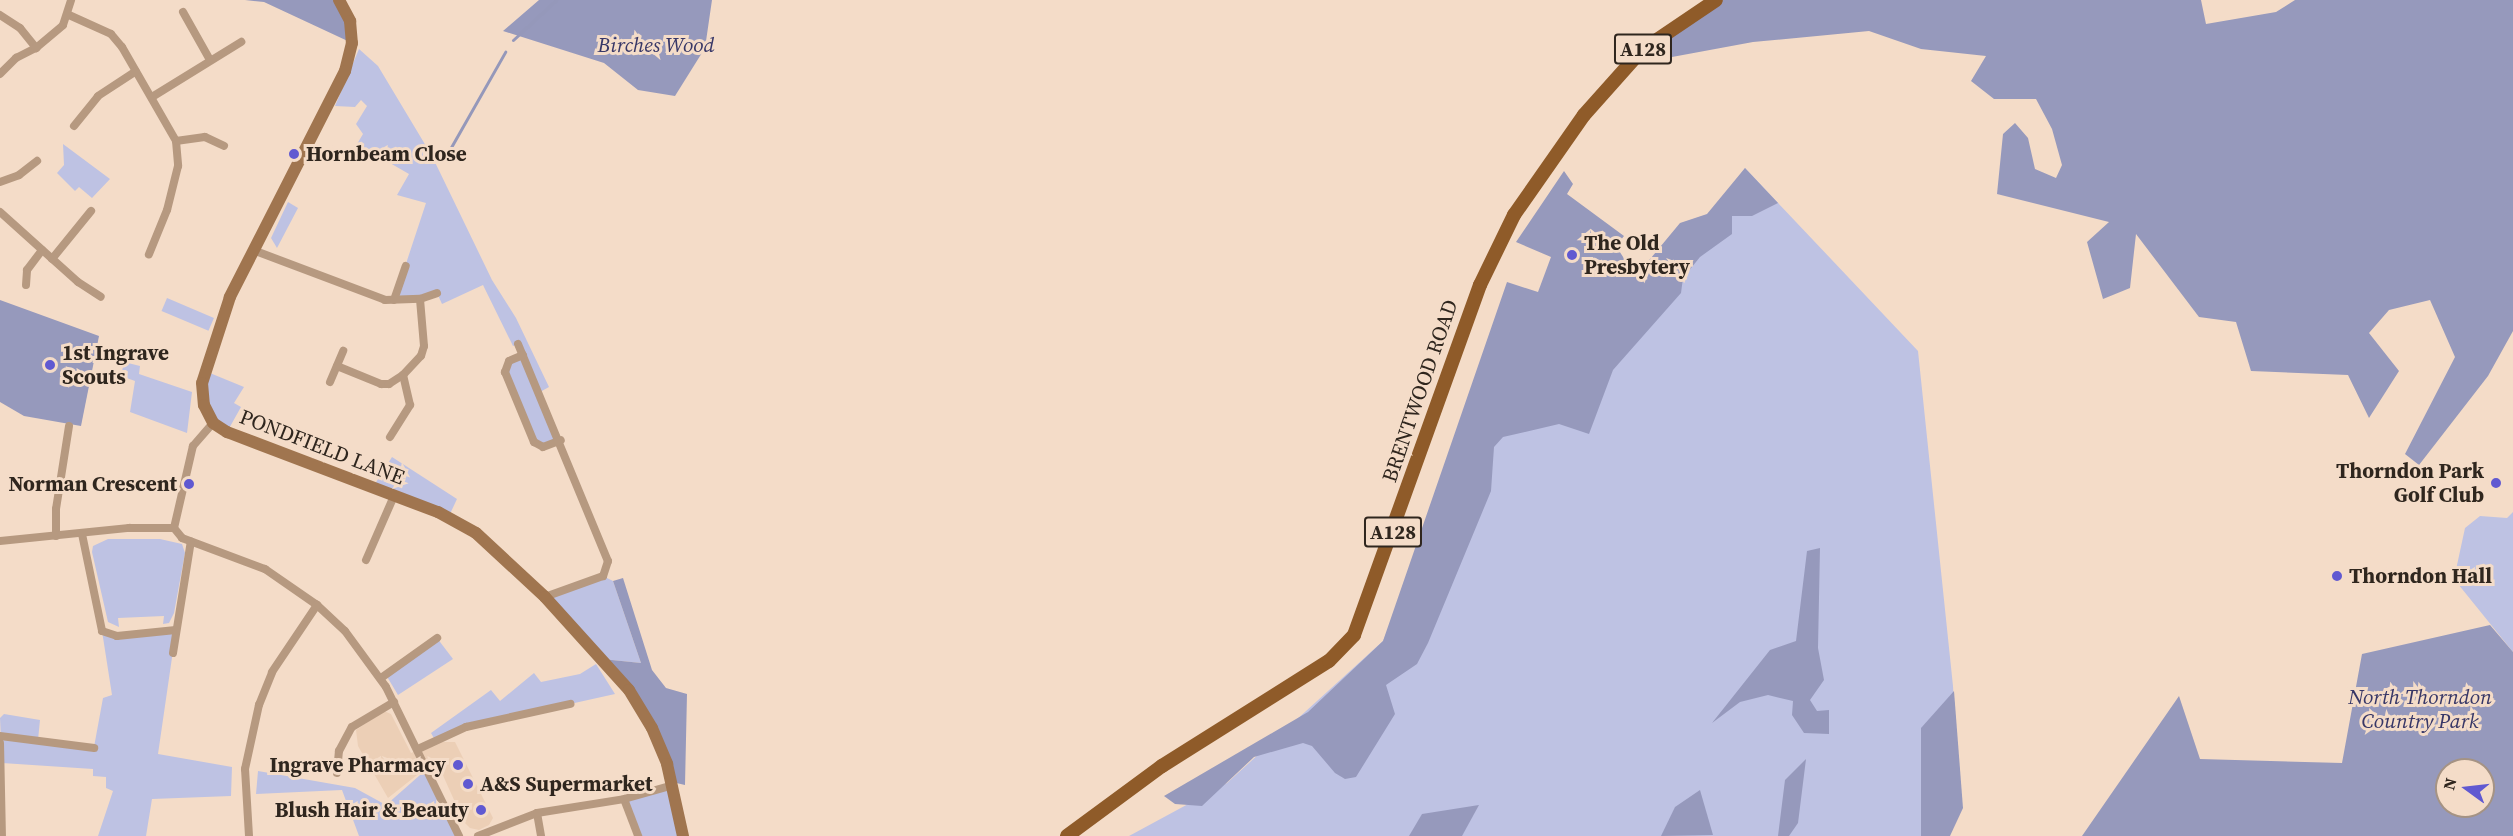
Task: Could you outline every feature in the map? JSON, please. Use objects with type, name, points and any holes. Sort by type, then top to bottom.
[{"type":"main road","name":"BRENTWOOD ROAD","points":[[1066,836],[1162,766],[1329,661],[1354,635],[1480,285],[1514,215],[1584,115],[1642,50],[1716,0]]},
{"type":"street","points":[[0,74],[16,57],[36,48],[63,25],[69,15],[71,0]]},
{"type":"street","name":"PONDFIELD LANE","points":[[340,0],[350,21],[352,43],[345,71],[230,297],[202,382],[204,405],[213,423],[227,432],[461,522],[545,597],[629,690],[652,728],[672,785],[683,836]]},
{"type":"street","points":[[183,12],[210,60]]},
{"type":"street","points":[[0,15],[20,28],[36,48]]},
{"type":"street","points":[[69,15],[111,34],[152,97],[176,141],[178,166],[167,210],[149,254]]},
{"type":"street","points":[[152,97],[241,42]]},
{"type":"street","points":[[74,126],[99,96],[136,71]]},
{"type":"street","points":[[176,141],[206,137],[224,146]]},
{"type":"street","points":[[0,182],[19,175],[37,161]]},
{"type":"street","points":[[52,259],[91,211]]},
{"type":"street","points":[[0,212],[52,259],[101,297]]},
{"type":"street","points":[[253,249],[376,297],[394,300],[420,299],[437,293]]},
{"type":"street","points":[[26,285],[27,270],[42,250]]},
{"type":"street","points":[[394,300],[406,266]]},
{"type":"street","points":[[337,366],[381,384],[388,384],[403,375],[421,356],[424,346],[420,299]]},
{"type":"street","points":[[518,344],[561,440],[608,561],[608,575],[545,597]]},
{"type":"street","points":[[330,382],[343,351]]},
{"type":"street","points":[[523,355],[509,361],[505,372],[534,442],[543,447],[561,440]]},
{"type":"street","points":[[390,437],[410,405],[403,375]]},
{"type":"street","points":[[174,528],[194,446],[213,423]]},
{"type":"street","points":[[56,536],[56,509],[69,426]]},
{"type":"street","points":[[366,560],[394,496]]},
{"type":"street","points":[[0,541],[174,528]]},
{"type":"street","points":[[174,528],[182,538],[265,569],[317,605],[345,631],[381,678],[459,836]]},
{"type":"street","points":[[82,534],[102,631],[117,636],[176,630]]},
{"type":"street","points":[[173,653],[191,541]]},
{"type":"street","points":[[249,836],[244,795],[245,769],[259,705],[273,672],[317,605]]},
{"type":"street","points":[[381,678],[437,639]]},
{"type":"street","points":[[337,773],[339,751],[352,727],[394,702]]},
{"type":"street","points":[[418,749],[466,727],[570,704]]},
{"type":"street","points":[[0,736],[94,748]]},
{"type":"street","points":[[0,743],[2,836]]},
{"type":"street","points":[[478,836],[537,813],[624,799],[672,785]]},
{"type":"street","points":[[624,799],[638,836]]},
{"type":"street","points":[[537,813],[541,836]]},
{"type":"shaded area","points":[[359,49],[378,66],[432,156],[492,280],[516,318],[549,387],[540,392],[561,440],[551,445],[534,442],[506,366],[523,355],[518,344],[513,346],[483,285],[442,304],[437,293],[394,300],[426,203],[397,195],[409,174],[357,144],[363,134],[356,124],[367,106],[361,100],[355,107],[335,106]]},
{"type":"shaded area","points":[[63,144],[110,179],[92,198],[79,187],[75,191],[57,173],[64,165]]},
{"type":"shaded area","points":[[1745,168],[1918,351],[1953,686],[1960,806],[1947,836],[1129,836],[1227,783],[1383,641],[1470,430],[1581,393]]},
{"type":"shaded area","points":[[288,202],[298,208],[277,248],[271,238]]},
{"type":"shaded area","points":[[167,298],[214,318],[208,331],[162,311]]},
{"type":"shaded area","points":[[124,362],[140,366],[139,374],[192,392],[187,433],[130,412],[135,381],[121,376]]},
{"type":"shaded area","points":[[205,371],[244,387],[234,403],[241,407],[227,432],[208,414]]},
{"type":"shaded area","points":[[392,457],[457,499],[449,516],[373,487]]},
{"type":"shaded area","name":"Thorndon Park Golf Club","points":[[2513,512],[2513,652],[2454,579],[2465,528],[2480,516],[2507,518]]},
{"type":"shaded area","points":[[108,539],[160,539],[182,544],[185,553],[174,613],[169,623],[163,624],[164,616],[118,618],[119,627],[108,622],[92,552],[93,546]]},
{"type":"shaded area","points":[[603,576],[613,581],[641,663],[602,659],[545,597]]},
{"type":"shaded area","points":[[176,630],[158,754],[232,767],[231,796],[152,799],[146,836],[98,836],[113,791],[106,788],[106,777],[93,776],[93,769],[2,763],[0,718],[4,714],[40,720],[38,740],[94,747],[103,698],[112,695],[102,631],[115,635]]},
{"type":"shaded area","points":[[437,638],[453,659],[398,695],[386,675]]},
{"type":"shaded area","points":[[596,664],[615,694],[466,727],[435,740],[431,733],[491,690],[500,701],[534,673],[541,682],[580,674]]},
{"type":"shaded area","points":[[384,711],[391,714],[411,753],[440,742],[455,742],[493,818],[489,825],[479,830],[470,828],[464,822],[436,760],[388,798],[358,746],[356,730]]},
{"type":"shaded area","points":[[428,768],[459,836],[359,836],[342,790],[256,794],[258,771],[355,788],[386,805]]},
{"type":"shaded area","points":[[673,785],[683,836],[638,836],[624,799]]},
{"type":"green space","points":[[245,0],[339,0],[352,43],[264,2]]},
{"type":"green space","name":"Birches Wood","points":[[539,0],[712,0],[705,48],[675,96],[638,90],[604,63],[503,31]]},
{"type":"green space","points":[[1716,0],[2201,0],[2206,24],[2276,12],[2295,0],[2513,0],[2513,331],[2488,376],[2419,465],[2405,454],[2455,357],[2430,300],[2389,310],[2369,333],[2399,371],[2369,418],[2348,375],[2251,371],[2236,322],[2199,317],[2136,234],[2130,288],[2103,299],[2087,242],[2109,222],[1997,194],[2003,134],[2015,123],[2028,138],[2035,169],[2056,178],[2062,165],[2052,129],[2036,99],[1994,99],[1971,81],[1986,56],[1921,49],[1869,31],[1753,42],[1672,57],[1649,45]]},
{"type":"green space","points":[[1745,168],[1778,203],[1752,216],[1732,216],[1732,234],[1700,257],[1683,278],[1681,293],[1613,370],[1589,434],[1559,424],[1503,437],[1494,447],[1491,491],[1428,643],[1417,664],[1386,685],[1395,714],[1356,777],[1345,779],[1335,773],[1312,746],[1303,743],[1254,757],[1202,806],[1175,804],[1164,796],[1308,712],[1383,641],[1507,282],[1538,292],[1551,257],[1516,242],[1564,171],[1573,184],[1567,194],[1624,236],[1616,246],[1625,260],[1646,264],[1680,223],[1707,214]]},
{"type":"green space","points":[[0,300],[99,336],[81,426],[24,416],[0,402]]},
{"type":"green space","points":[[1820,548],[1818,648],[1824,680],[1810,700],[1817,711],[1829,710],[1829,734],[1804,733],[1792,715],[1793,701],[1768,695],[1740,702],[1712,723],[1770,650],[1796,641],[1807,551]]},
{"type":"green space","points":[[623,578],[652,670],[666,688],[687,694],[685,785],[672,782],[662,749],[602,659],[641,663],[613,581]]},
{"type":"green space","name":"North Thorndon Country Park","points":[[2490,625],[2513,652],[2513,836],[2082,836],[2179,696],[2200,759],[2342,763],[2362,654]]},
{"type":"green space","points":[[1954,691],[1963,808],[1950,836],[1921,836],[1921,728]]},
{"type":"green space","points":[[1806,759],[1798,823],[1789,836],[1778,836],[1785,780]]},
{"type":"green space","points":[[1700,790],[1713,835],[1661,836],[1675,807]]},
{"type":"green space","points":[[1479,805],[1462,836],[1409,836],[1422,814]]},
{"type":"waterway","points":[[513,40],[556,0]]},
{"type":"waterway","points":[[450,149],[505,52]]},
{"type":"place","name":"Hornbeam Close","points":[[294,154]]},
{"type":"place","name":"The Old Presbytery","points":[[1572,255]]},
{"type":"place","name":"1st Ingrave Scouts","points":[[50,365]]},
{"type":"place","name":"Thorndon Park Golf Club","points":[[2496,483]]},
{"type":"place","name":"Norman Crescent","points":[[189,484]]},
{"type":"place","name":"Thorndon Hall","points":[[2337,576]]},
{"type":"place","name":"Ingrave Pharmacy","points":[[458,765]]},
{"type":"place","name":"A&S Supermarket","points":[[468,784]]},
{"type":"place","name":"Blush Hair & Beauty","points":[[481,810]]}]
